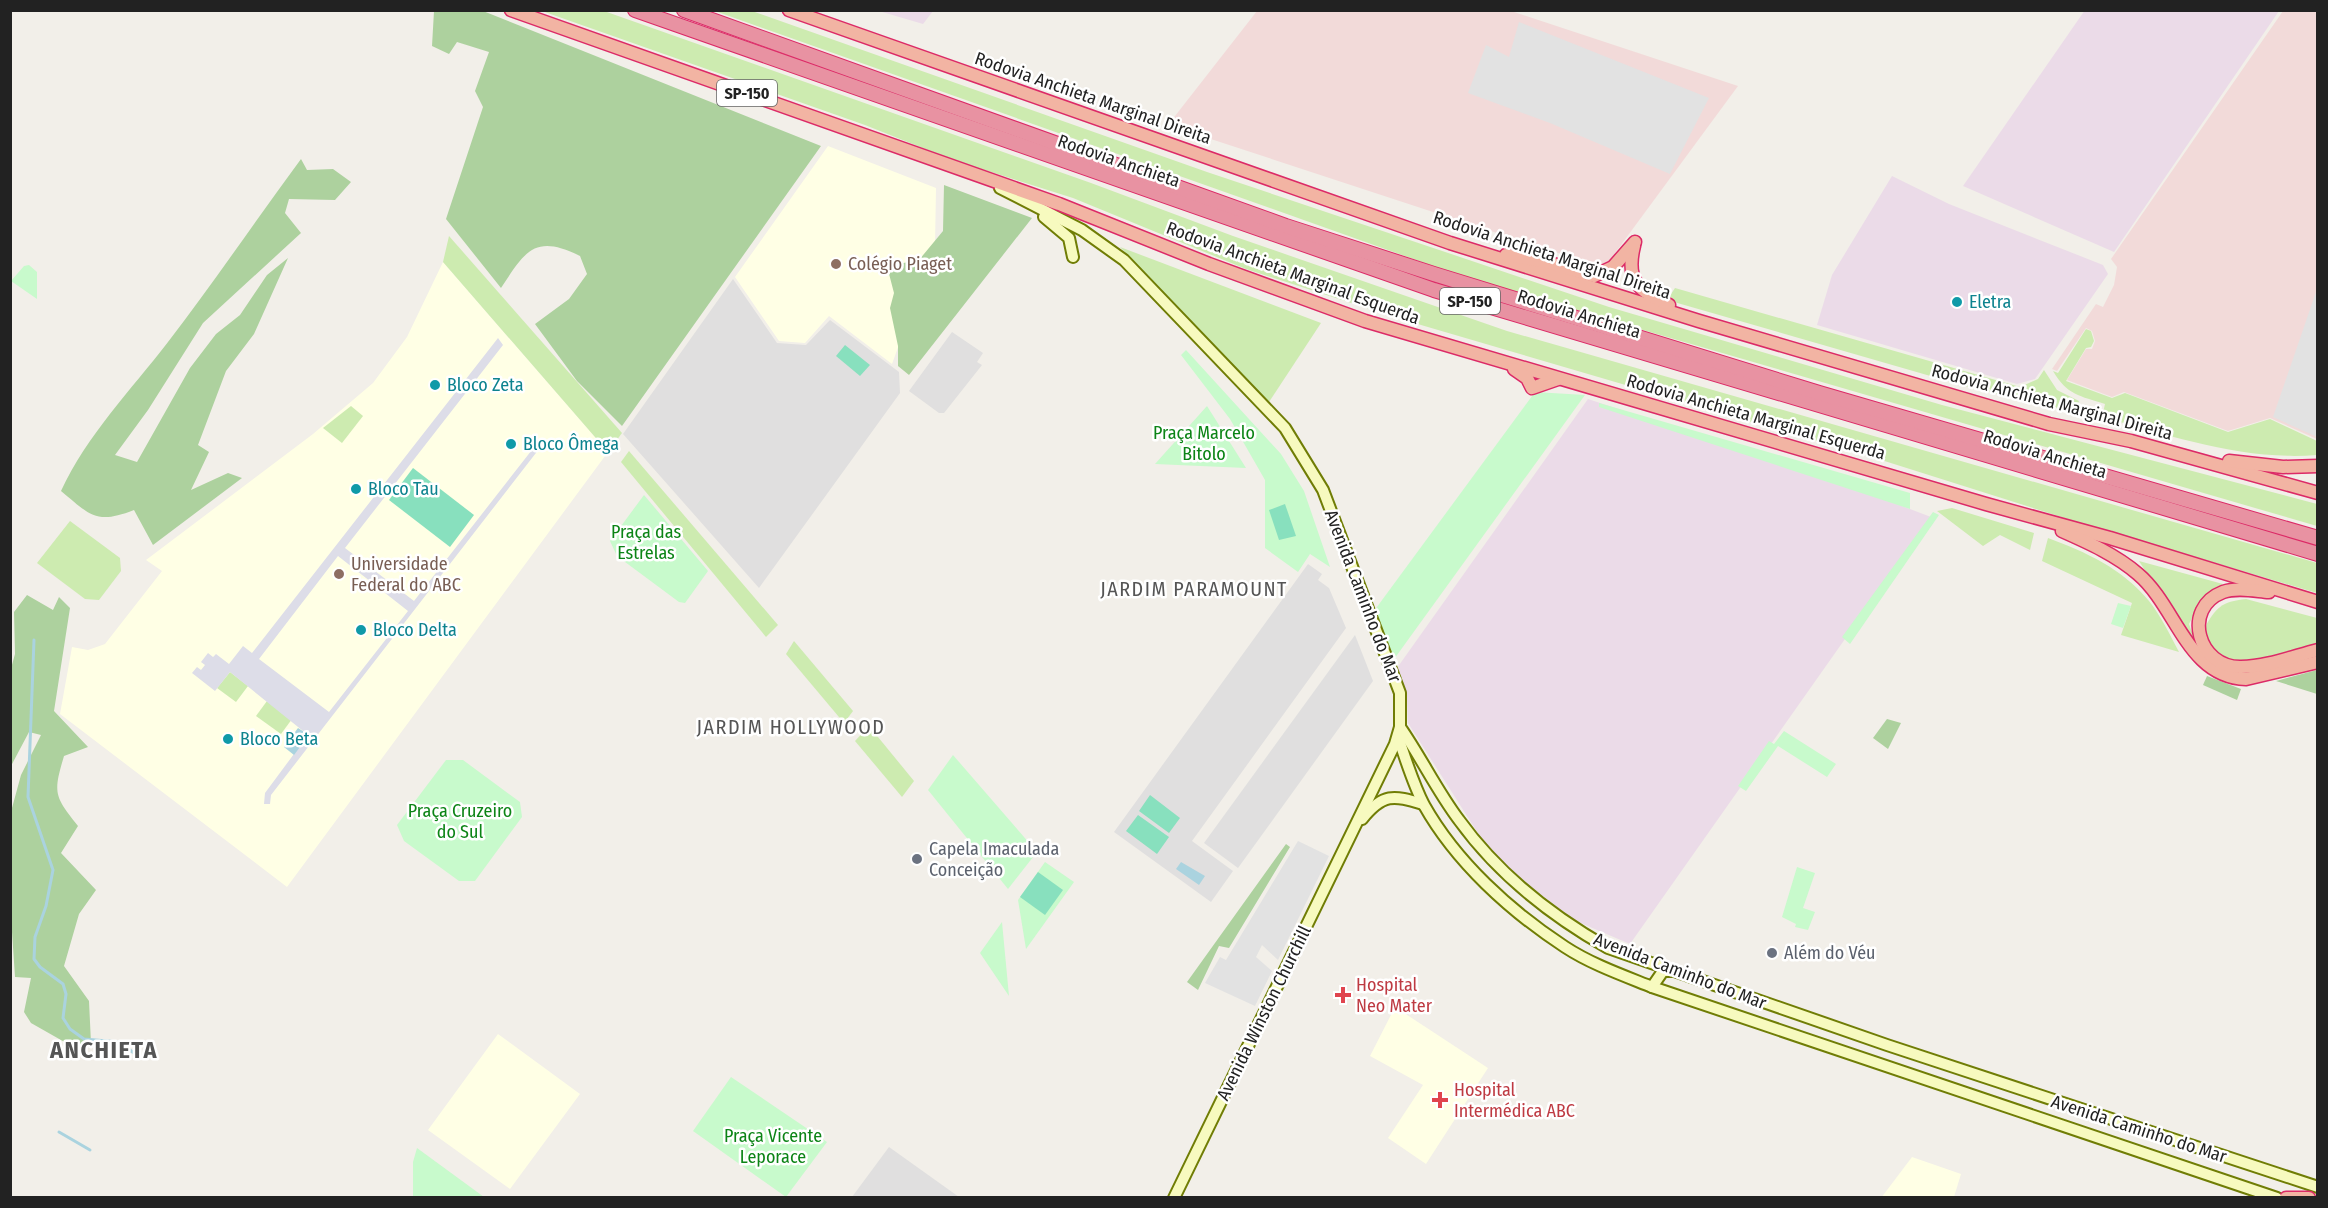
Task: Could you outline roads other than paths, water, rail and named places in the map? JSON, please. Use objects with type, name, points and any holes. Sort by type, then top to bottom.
[{"type":"highway","name":"Rodovia Anchieta Marginal Esquerda","points":[[512,10],[982,177],[1365,321],[1500,361],[1527,378],[1532,388],[1560,378],[2318,602]]},
{"type":"highway","name":"Rodovia Anchieta","points":[[635,10],[1434,290],[2318,554]]},
{"type":"highway","name":"Rodovia Anchieta","points":[[684,10],[1286,226],[1434,274],[1819,393],[2318,538]]},
{"type":"highway","name":"Rodovia Anchieta Marginal Direita","points":[[789,10],[1482,253],[1699,321],[2049,424],[2131,441],[2318,493]]},
{"type":"highway","points":[[1482,253],[1523,257],[1594,276],[1613,267],[1635,242],[1629,267],[1635,283],[1653,297],[1699,321]]},
{"type":"highway","points":[[2131,441],[2248,465],[2318,466]]},
{"type":"highway","points":[[2028,515],[2095,546],[2139,574],[2157,594],[2197,657],[2212,670],[2235,679],[2246,680],[2318,662]]},
{"type":"highway","points":[[2288,593],[2232,590],[2214,597],[2201,615],[2198,624],[2198,632],[2204,649],[2216,659],[2240,668],[2318,650]]},
{"type":"highway","points":[[2286,1197],[2308,1197]]},
{"type":"main road","name":"Avenida Caminho do Mar","points":[[982,177],[1082,230],[1124,260],[1273,413],[1294,440],[1323,490],[1370,607],[1400,693],[1399,732],[1423,804],[1440,832],[1468,865],[1509,904],[1565,947],[1652,987],[2277,1197]]},
{"type":"main road","points":[[1017,197],[1063,230],[1072,241],[1073,257]]},
{"type":"main road","name":"Avenida Caminho do Mar","points":[[1399,732],[1457,819],[1487,856],[1522,889],[1573,928],[1608,948],[2165,1139],[2313,1185]]},
{"type":"main road","name":"Avenida Winston Churchill","points":[[1174,1197],[1399,732]]},
{"type":"main road","points":[[1380,772],[1381,785],[1396,797],[1423,804]]},
{"type":"main road","name":"Avenida Winston Churchill","points":[[1353,828],[1376,804],[1396,797]]},
{"type":"main road","points":[[1652,987],[1663,971],[1677,972]]},
{"type":"water","points":[[298,728],[309,735],[294,755],[284,747]]},
{"type":"water","points":[[1181,862],[1205,876],[1199,885],[1176,869]]},
{"type":"waterway","points":[[34,640],[28,797],[53,870],[46,906],[35,937],[34,959],[40,967],[63,984],[66,994],[63,1018],[70,1029],[84,1039],[119,1042],[134,1053]]},
{"type":"waterway","points":[[59,1132],[90,1150]]},
{"type":"place","name":"Colégio Piaget","points":[[836,264]]},
{"type":"place","name":"Eletra","points":[[1957,302]]},
{"type":"place","name":"Bloco Zeta","points":[[435,385]]},
{"type":"place","name":"Bloco Ômega","points":[[511,444]]},
{"type":"place","name":"Bloco Tau","points":[[356,489]]},
{"type":"place","name":"Universidade Federal do ABC","points":[[339,574]]},
{"type":"place","name":"Bloco Delta","points":[[361,630]]},
{"type":"place","name":"Bloco Beta","points":[[228,739]]},
{"type":"place","name":"Capela Imaculada Conceição","points":[[917,859]]},
{"type":"place","name":"Além do Véu","points":[[1772,953]]},
{"type":"place","name":"Hospital Neo Mater","points":[[1343,995]]},
{"type":"place","name":"Hospital Intermédica ABC","points":[[1440,1100]]},
{"type":"district","name":"JARDIM PARAMOUNT","points":[[1194,589]]},
{"type":"district","name":"JARDIM HOLLYWOOD","points":[[791,727]]},
{"type":"district","name":"ANCHIETA","points":[[104,1050]]},
{"type":"park label","name":"Praça Marcelo Bitolo","points":[[1204,443]]},
{"type":"park label","name":"Praça das Estrelas","points":[[646,542]]},
{"type":"park label","name":"Praça Cruzeiro do Sul","points":[[460,821]]},
{"type":"park label","name":"Praça Vicente Leporace","points":[[773,1146]]}]
